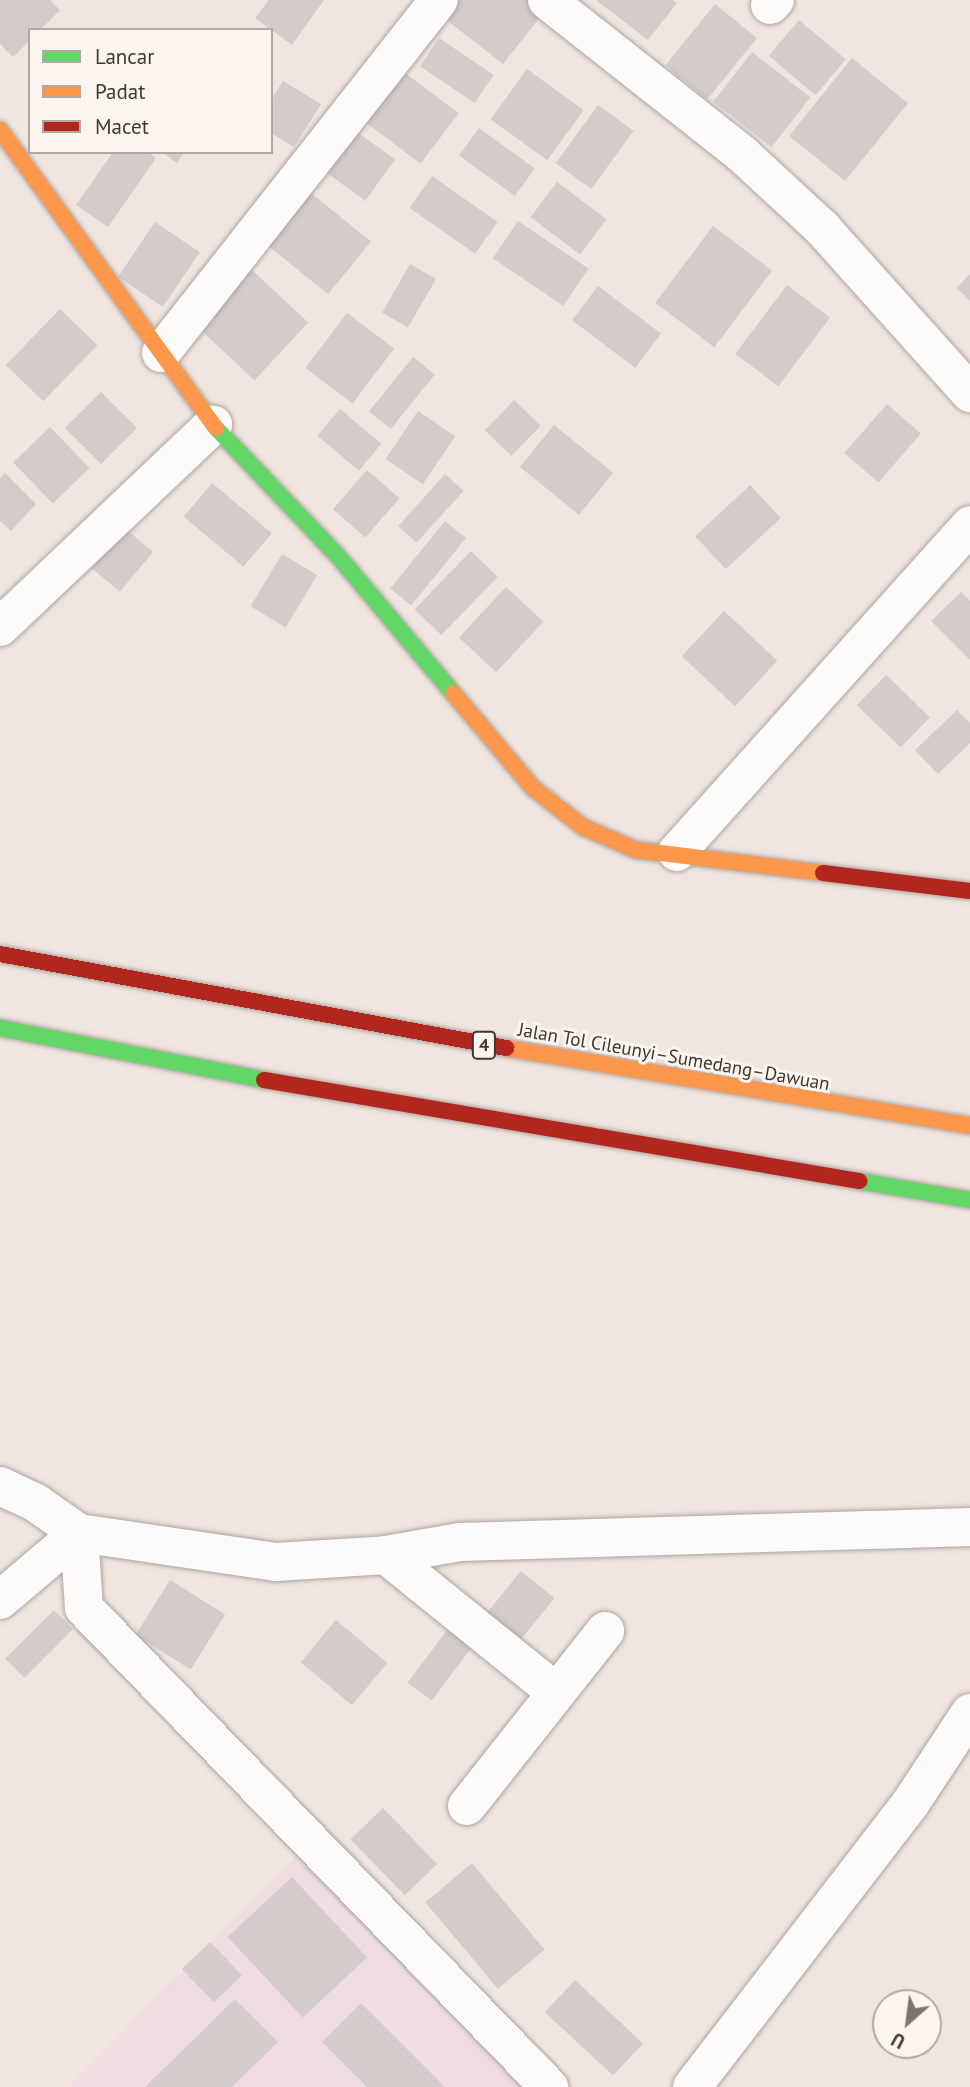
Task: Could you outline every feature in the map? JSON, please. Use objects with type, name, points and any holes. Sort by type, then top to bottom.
[{"type":"main road","points":[[0,130],[213,425],[338,556],[533,788],[583,827],[636,850],[677,852],[970,891]]},
{"type":"main road","name":"Jalan Tol Cileunyi–Sumedang–Dawuan","points":[[0,954],[320,1017],[970,1126]]},
{"type":"main road","points":[[0,1028],[307,1088],[970,1200]]},
{"type":"street","points":[[161,353],[439,0]]},
{"type":"street","points":[[547,0],[743,155],[822,228],[970,393]]},
{"type":"street","points":[[0,626],[213,425]]},
{"type":"street","points":[[677,852],[970,524]]},
{"type":"street","points":[[0,1486],[36,1503],[79,1533],[276,1562],[386,1555],[460,1542],[970,1527]]},
{"type":"street","points":[[0,1600],[79,1533]]},
{"type":"street","points":[[79,1533],[84,1608],[549,2087]]},
{"type":"street","points":[[386,1555],[556,1692]]},
{"type":"street","points":[[467,1806],[605,1631]]},
{"type":"street","points":[[692,2087],[910,1804],[970,1713]]},
{"type":"shaded area","points":[[297,1856],[531,2087],[69,2087]]},
{"type":"building","points":[[0,0],[50,0],[60,10],[42,28],[28,28],[28,42],[13,57],[0,44]]},
{"type":"building","points":[[269,0],[324,0],[292,45],[273,31],[273,28],[255,18]]},
{"type":"building","points":[[459,0],[528,0],[544,12],[503,64],[444,18]]},
{"type":"building","points":[[596,0],[673,0],[677,3],[648,40]]},
{"type":"building","points":[[715,4],[757,38],[707,99],[665,65]]},
{"type":"building","points":[[799,20],[846,59],[816,95],[769,56]]},
{"type":"building","points":[[439,38],[494,75],[475,103],[420,66]]},
{"type":"building","points":[[752,52],[810,98],[772,147],[713,102]]},
{"type":"building","points":[[852,58],[908,103],[845,181],[789,136]]},
{"type":"building","points":[[527,69],[584,110],[547,160],[491,119]]},
{"type":"building","points":[[401,70],[459,113],[421,164],[363,120]]},
{"type":"building","points":[[283,81],[321,104],[294,147],[273,134],[273,97]]},
{"type":"building","points":[[598,105],[634,131],[591,189],[556,163]]},
{"type":"building","points":[[349,126],[395,160],[365,201],[319,167]]},
{"type":"building","points":[[479,128],[535,169],[515,196],[459,156]]},
{"type":"building","points":[[112,154],[150,154],[156,158],[108,227],[76,205]]},
{"type":"building","points":[[165,154],[183,154],[177,163]]},
{"type":"building","points":[[432,176],[498,222],[475,254],[410,208]]},
{"type":"building","points":[[557,182],[607,219],[580,254],[531,217]]},
{"type":"building","points":[[311,193],[371,241],[328,294],[268,246]]},
{"type":"building","points":[[518,221],[588,269],[563,306],[493,258]]},
{"type":"building","points":[[155,222],[200,252],[163,307],[118,277]]},
{"type":"building","points":[[713,226],[772,271],[714,347],[655,303]]},
{"type":"building","points":[[410,264],[436,279],[408,327],[382,312]]},
{"type":"building","points":[[252,270],[308,323],[254,380],[198,328]]},
{"type":"building","points":[[970,274],[970,301],[957,288]]},
{"type":"building","points":[[787,285],[830,317],[778,386],[735,354]]},
{"type":"building","points":[[598,286],[661,334],[635,368],[572,320]]},
{"type":"building","points":[[60,309],[97,345],[43,401],[6,365]]},
{"type":"building","points":[[347,313],[394,349],[353,404],[305,368]]},
{"type":"building","points":[[413,357],[435,375],[391,429],[369,411]]},
{"type":"building","points":[[101,392],[137,428],[101,464],[65,428]]},
{"type":"building","points":[[514,400],[541,426],[511,456],[485,430]]},
{"type":"building","points":[[887,404],[921,434],[878,483],[844,453]]},
{"type":"building","points":[[340,409],[381,444],[359,471],[318,436]]},
{"type":"building","points":[[418,411],[455,436],[423,484],[386,459]]},
{"type":"building","points":[[554,425],[613,473],[579,515],[520,467]]},
{"type":"building","points":[[50,427],[90,468],[53,503],[13,462]]},
{"type":"building","points":[[367,470],[399,498],[365,537],[333,509]]},
{"type":"building","points":[[5,473],[36,504],[11,531],[0,521],[0,478]]},
{"type":"building","points":[[445,474],[464,491],[417,543],[398,526]]},
{"type":"building","points":[[212,483],[272,533],[243,567],[184,517]]},
{"type":"building","points":[[750,485],[781,518],[726,569],[695,536]]},
{"type":"building","points":[[445,521],[466,538],[411,606],[390,589]]},
{"type":"building","points":[[121,525],[153,552],[120,592],[88,565]]},
{"type":"building","points":[[471,551],[498,577],[441,635],[415,609]]},
{"type":"building","points":[[282,554],[317,575],[286,627],[251,606]]},
{"type":"building","points":[[506,587],[543,622],[496,672],[459,637]]},
{"type":"building","points":[[961,592],[970,601],[970,660],[931,621]]},
{"type":"building","points":[[724,611],[777,661],[735,706],[682,656]]},
{"type":"building","points":[[886,675],[930,717],[901,748],[857,705]]},
{"type":"building","points":[[957,710],[970,723],[970,743],[938,774],[915,750]]},
{"type":"building","points":[[521,1571],[554,1598],[512,1650],[479,1623]]},
{"type":"building","points":[[170,1580],[225,1614],[191,1670],[136,1635]]},
{"type":"building","points":[[54,1610],[73,1629],[24,1678],[5,1659]]},
{"type":"building","points":[[336,1620],[387,1663],[352,1705],[301,1662]]},
{"type":"building","points":[[448,1629],[472,1647],[432,1701],[408,1683]]},
{"type":"building","points":[[383,1808],[437,1864],[405,1895],[351,1839]]},
{"type":"building","points":[[472,1863],[545,1950],[498,1989],[425,1902]]},
{"type":"building","points":[[292,1877],[367,1957],[303,2017],[228,1937]]},
{"type":"building","points":[[210,1942],[242,1975],[214,2002],[182,1969]]},
{"type":"building","points":[[575,1980],[643,2043],[613,2076],[545,2012]]},
{"type":"building","points":[[235,1999],[278,2042],[232,2087],[145,2087]]},
{"type":"building","points":[[361,2003],[445,2087],[367,2087],[322,2042]]},
{"type":"traffic: fast","points":[[216,428],[338,556],[453,693]]},
{"type":"traffic: fast","points":[[0,1028],[264,1080]]},
{"type":"traffic: fast","points":[[859,1181],[970,1200]]},
{"type":"traffic: slow","points":[[0,130],[216,428]]},
{"type":"traffic: slow","points":[[453,693],[533,788],[583,827],[636,850],[823,873]]},
{"type":"traffic: slow","points":[[506,1048],[970,1126]]},
{"type":"traffic: jam","points":[[823,873],[970,891]]},
{"type":"traffic: jam","points":[[0,954],[506,1048]]},
{"type":"traffic: jam","points":[[264,1080],[859,1181]]}]
